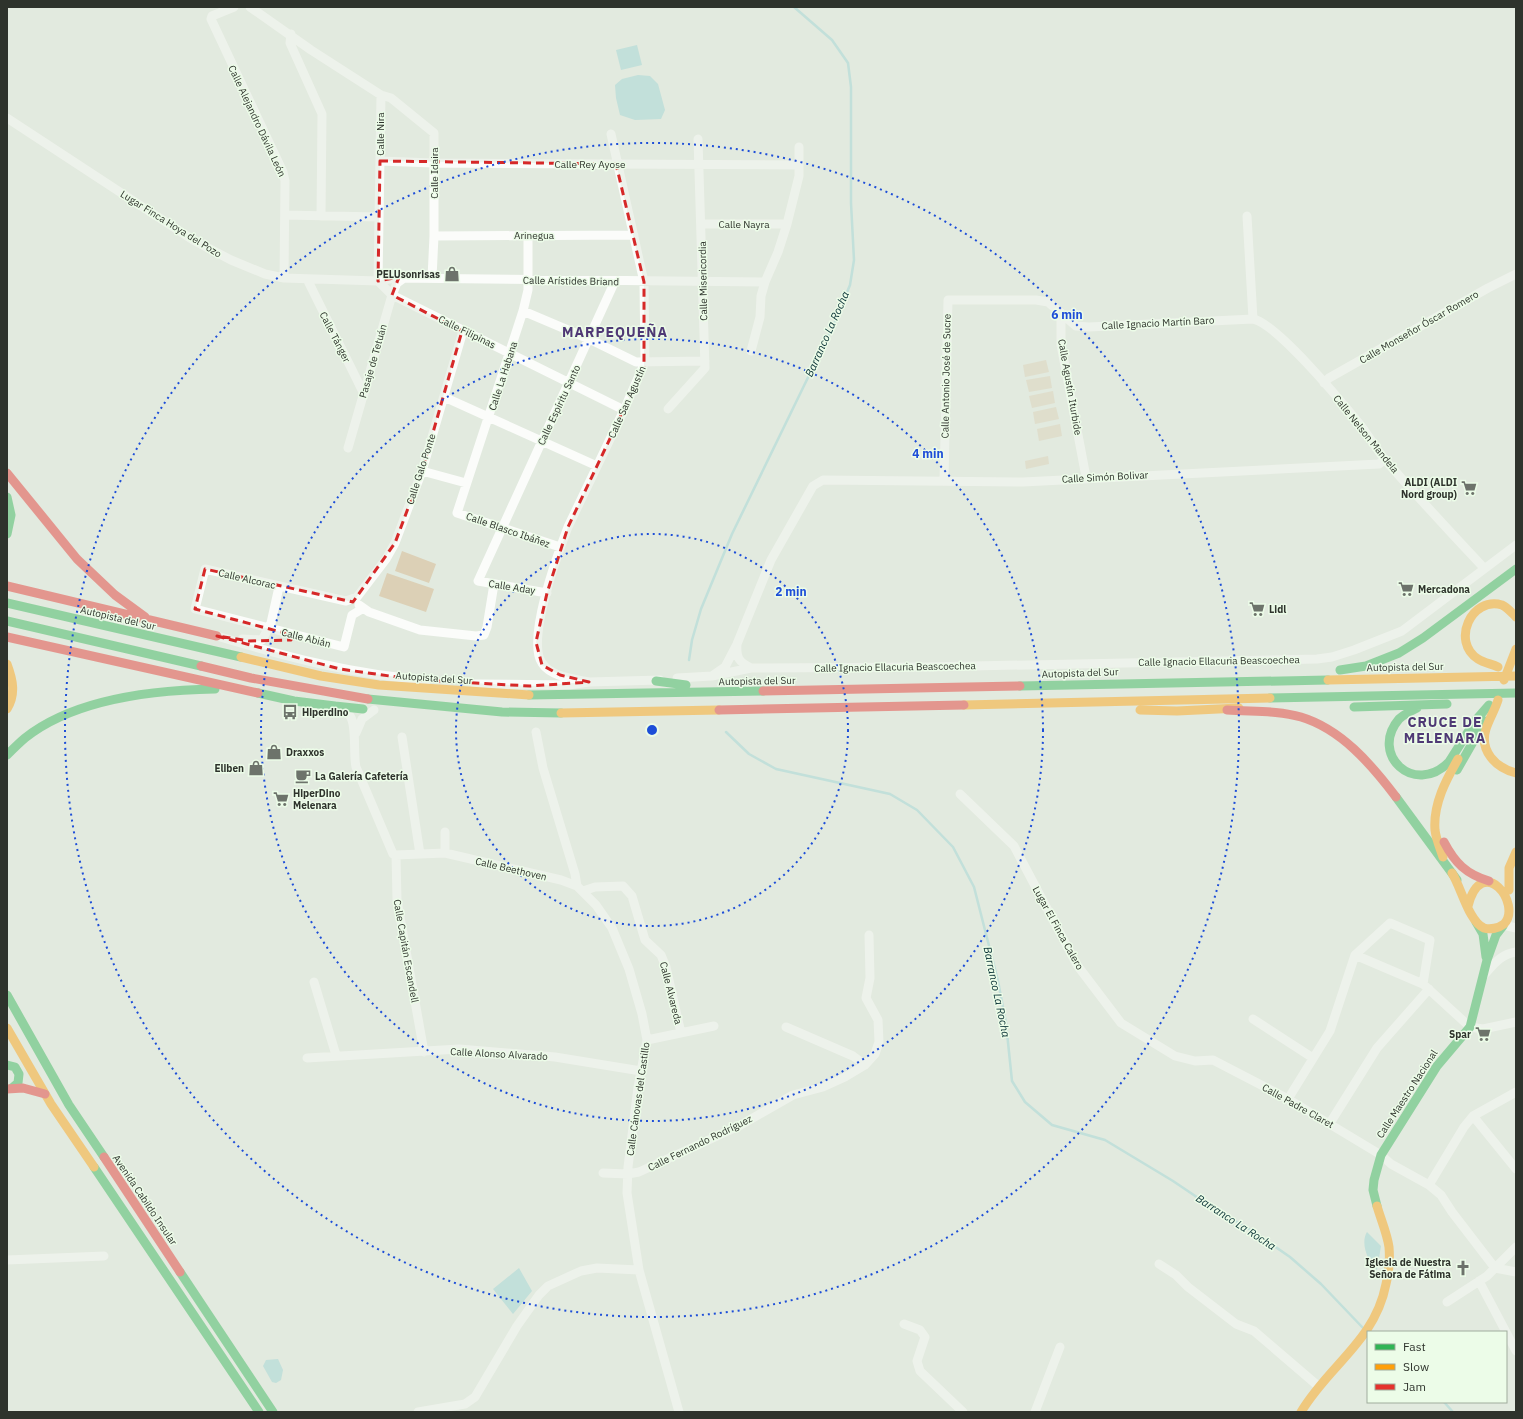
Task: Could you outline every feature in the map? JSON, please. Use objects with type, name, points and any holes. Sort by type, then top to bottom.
[{"type":"main road","points":[[7,473],[77,559],[115,595],[150,620]]},
{"type":"main road","points":[[7,497],[11,515],[7,534]]},
{"type":"main road","points":[[1340,670],[1366,666],[1399,653],[1423,638],[1512,575],[1516,569]]},
{"type":"main road","points":[[7,586],[217,636]]},
{"type":"main road","name":"Autopista del Sur","points":[[7,603],[258,663],[321,676],[379,685],[544,696],[1217,681],[1510,679]]},
{"type":"main road","points":[[1516,617],[1505,607],[1489,604],[1479,607],[1466,621],[1464,630],[1468,650],[1474,658],[1485,664],[1516,669],[1499,698],[1448,776],[1436,805],[1435,831],[1443,858],[1457,880],[1472,918],[1476,922],[1489,928],[1503,925],[1513,914],[1515,907],[1509,868],[1516,852]]},
{"type":"main road","points":[[7,620],[251,678],[312,690],[377,701],[502,712],[570,713],[1516,693]]},
{"type":"main road","points":[[7,637],[294,701],[378,711]]},
{"type":"main road","points":[[1512,893],[1503,885],[1471,876],[1454,862],[1443,840],[1440,819],[1444,796],[1483,721],[1489,705],[1510,679],[1515,654]]},
{"type":"main road","points":[[7,664],[14,687],[13,696],[7,709]]},
{"type":"main road","points":[[1217,681],[1262,674],[1340,670],[1498,667]]},
{"type":"main road","points":[[656,681],[735,692]]},
{"type":"main road","points":[[7,755],[32,732],[54,720],[108,702],[146,694],[199,689],[252,692]]},
{"type":"main road","points":[[1098,702],[1130,710],[1177,711],[1325,706]]},
{"type":"main road","points":[[1341,706],[1424,706],[1516,702]]},
{"type":"main road","points":[[1424,706],[1399,718],[1390,732],[1388,750],[1396,766],[1410,774],[1429,775],[1444,767],[1483,721]]},
{"type":"main road","points":[[1219,710],[1301,717],[1348,744],[1377,772],[1457,880]]},
{"type":"main road","points":[[466,718],[502,712]]},
{"type":"main road","points":[[1483,721],[1486,730],[1485,740],[1487,751],[1499,767],[1516,773]]},
{"type":"main road","points":[[1468,906],[1471,893],[1482,883],[1489,881]]},
{"type":"main road","name":"Calle Maestro Nacional","points":[[1476,922],[1483,934],[1487,960]]},
{"type":"main road","name":"Calle Maestro Nacional","points":[[1301,1412],[1317,1385],[1360,1340],[1372,1324],[1382,1302],[1389,1260],[1389,1244],[1384,1225],[1374,1200],[1372,1186],[1374,1170],[1381,1154],[1436,1066],[1470,1027],[1487,960],[1496,934],[1503,925]]},
{"type":"main road","name":"Avenida Cabildo Insular","points":[[7,996],[69,1105],[273,1412]]},
{"type":"main road","points":[[7,1028],[45,1094],[259,1412]]},
{"type":"main road","points":[[7,1065],[15,1067],[20,1074],[18,1082],[10,1088]]},
{"type":"main road","points":[[10,1088],[34,1090],[45,1094]]},
{"type":"street","name":"Calle Alejandro Dávila León","points":[[234,7],[212,16],[212,25],[283,172],[285,181],[284,278]]},
{"type":"street","points":[[250,7],[291,34],[311,50],[381,96]]},
{"type":"street","points":[[291,34],[290,43],[322,114],[321,216]]},
{"type":"street","name":"Calle Nira","points":[[378,281],[381,96]]},
{"type":"street","name":"Calle Idaira","points":[[381,96],[391,98],[434,133],[434,236],[432,278]]},
{"type":"street","name":"Lugar Finca Hoya del Pozo","points":[[7,118],[193,240],[231,260],[266,274],[284,278],[307,280],[378,281]]},
{"type":"street","name":"Calle San Agustín","points":[[589,682],[551,671],[542,665],[537,651],[538,628],[560,548],[645,362],[644,282],[616,164],[611,134]]},
{"type":"street","name":"Calle Misericordia","points":[[668,409],[705,368],[702,224],[698,139]]},
{"type":"street","points":[[751,351],[760,317],[761,296],[787,224],[799,176],[799,147]]},
{"type":"street","name":"Calle Rey Ayose","points":[[380,161],[434,163],[799,165]]},
{"type":"street","points":[[284,215],[380,218]]},
{"type":"street","points":[[1247,216],[1257,320]]},
{"type":"street","name":"Calle Nayra","points":[[702,224],[787,224]]},
{"type":"street","name":"Arinegua","points":[[434,236],[634,235]]},
{"type":"street","name":"Calle La Habana","points":[[457,513],[523,311],[528,280],[528,236]]},
{"type":"street","name":"Calle Monseñor Óscar Romero","points":[[1324,383],[1329,378],[1488,288],[1516,274]]},
{"type":"street","name":"Calle Arístides Briand","points":[[378,281],[404,278],[432,278],[644,282],[765,282]]},
{"type":"street","name":"Pasaje de Tetuán","points":[[348,448],[392,295],[397,283],[404,278]]},
{"type":"street","name":"Calle Tánger","points":[[307,280],[364,394]]},
{"type":"street","name":"Calle Filipinas","points":[[378,281],[392,295],[624,410]]},
{"type":"street","name":"Calle Espíritu Santo","points":[[478,582],[616,281]]},
{"type":"street","name":"Calle Antonio José de Sucre","points":[[944,481],[948,300],[1036,300],[1048,302],[1061,313]]},
{"type":"street","points":[[523,311],[589,339],[636,362],[705,361]]},
{"type":"street","name":"Calle Ignacio Martín Baro","points":[[1061,313],[1076,326],[1089,327],[1257,320]]},
{"type":"street","name":"Calle Agustín Iturbide","points":[[1061,313],[1061,345],[1086,478]]},
{"type":"street","name":"Calle Nelson Mandela","points":[[1257,320],[1292,349],[1324,383],[1358,422],[1385,459],[1484,568]]},
{"type":"street","name":"Calle Galo Ponte","points":[[357,597],[386,559],[394,544],[422,471],[463,331]]},
{"type":"street","points":[[444,397],[597,466]]},
{"type":"street","name":"Calle Simón Bolivar","points":[[737,644],[771,560],[813,486],[823,480],[1023,482],[1379,464],[1385,459]]},
{"type":"street","points":[[422,471],[466,483]]},
{"type":"street","name":"Calle Blasco Ibáñez","points":[[457,513],[560,548]]},
{"type":"street","name":"Calle Ignacio Ellacuria Beascoechea","points":[[589,682],[656,681],[712,676],[751,668],[933,667],[1317,659],[1332,657],[1393,636],[1429,612],[1484,568],[1516,545]]},
{"type":"street","name":"Calle Alcorac","points":[[269,629],[194,609],[205,569],[346,601]]},
{"type":"street","name":"Calle Aday","points":[[478,582],[547,593]]},
{"type":"street","points":[[362,608],[352,615],[351,609],[346,601],[357,597],[357,603],[362,608],[429,632],[476,636],[484,634],[487,627],[494,584]]},
{"type":"street","points":[[217,636],[227,636],[249,641],[262,640],[269,629],[280,587]]},
{"type":"street","name":"Calle Abián","points":[[269,629],[344,647],[352,615]]},
{"type":"street","points":[[217,636],[279,655],[340,669],[418,680],[530,686],[569,685],[589,682]]},
{"type":"street","points":[[737,644],[736,656],[741,663],[751,668]]},
{"type":"street","points":[[712,676],[726,667],[737,644]]},
{"type":"street","name":"Calle Capitán Escandell","points":[[335,706],[350,716],[354,724],[353,756],[356,767],[393,854],[396,855],[397,900],[424,1052]]},
{"type":"street","name":"Calle Capitán Escandell","points":[[354,740],[362,719],[378,711]]},
{"type":"street","name":"Calle Cánovas del Castillo","points":[[536,732],[543,768],[580,888],[612,928],[629,969],[642,1014],[647,1040],[638,1086],[627,1193],[639,1270],[680,1412]]},
{"type":"street","points":[[402,737],[420,854]]},
{"type":"street","name":"Lugar El Finca Calero","points":[[960,794],[1014,846],[1077,965],[1121,1023],[1175,1056],[1195,1061],[1213,1060]]},
{"type":"street","points":[[445,832],[445,853]]},
{"type":"street","name":"Calle Beethoven","points":[[396,855],[445,853],[561,880],[580,888]]},
{"type":"street","name":"Calle Alvareda","points":[[580,888],[595,886],[623,886],[632,896],[645,940],[661,955],[666,967],[681,1033]]},
{"type":"street","points":[[1288,1099],[1330,1030],[1355,955],[1390,923],[1430,940],[1426,986],[1377,1048],[1330,1124]]},
{"type":"street","points":[[1503,925],[1516,928]]},
{"type":"street","name":"Calle Fernando Rodríguez","points":[[602,1173],[628,1174],[639,1172],[739,1126],[792,1095],[823,1087],[845,1078],[865,1065],[875,1054],[879,1042],[878,1020],[866,998],[870,978],[869,935]]},
{"type":"street","points":[[1484,976],[1495,962],[1506,953],[1516,952]]},
{"type":"street","points":[[1355,955],[1426,986],[1470,1027],[1483,1029],[1516,1022]]},
{"type":"street","points":[[314,982],[336,1054]]},
{"type":"street","points":[[1253,1019],[1313,1058]]},
{"type":"street","points":[[647,1040],[714,1026]]},
{"type":"street","points":[[786,1026],[854,1056],[865,1065]]},
{"type":"street","name":"Calle Alonso Alvarado","points":[[307,1058],[336,1054],[424,1052],[459,1049],[555,1057],[641,1071]]},
{"type":"street","name":"Calle Padre Claret","points":[[1213,1060],[1288,1099],[1381,1154],[1391,1164],[1429,1185],[1441,1195],[1452,1212],[1495,1268]]},
{"type":"street","points":[[1429,1185],[1464,1127],[1473,1116],[1516,1092]]},
{"type":"street","points":[[1473,1116],[1516,1169]]},
{"type":"street","points":[[1447,1302],[1480,1281],[1516,1249]]},
{"type":"street","points":[[7,1260],[24,1258],[104,1256]]},
{"type":"street","points":[[1159,1264],[1176,1275],[1188,1287],[1236,1324],[1254,1331],[1317,1385]]},
{"type":"street","points":[[418,1412],[465,1404],[474,1397],[517,1326],[538,1295],[548,1286],[581,1271],[598,1268],[639,1270]]},
{"type":"street","points":[[1495,1268],[1516,1272]]},
{"type":"street","points":[[1480,1281],[1506,1331]]},
{"type":"street","points":[[904,1324],[920,1330],[925,1337],[918,1361],[920,1371],[963,1412]]},
{"type":"street","points":[[1507,1334],[1516,1351]]},
{"type":"street","points":[[1035,1412],[1060,1347]]},
{"type":"highlighted area","points":[[380,161],[616,164],[644,282],[644,367],[568,527],[547,593],[536,642],[542,665],[560,675],[589,682],[530,686],[418,680],[340,669],[217,636],[249,641],[291,640],[292,635],[195,609],[205,569],[353,602],[395,543],[422,471],[462,331],[392,295],[399,277],[378,281]]},
{"type":"shaded area","points":[[1046,360],[1049,372],[1025,377],[1023,365]]},
{"type":"shaded area","points":[[1050,376],[1052,388],[1029,392],[1026,380]]},
{"type":"shaded area","points":[[1053,391],[1055,403],[1032,408],[1029,396]]},
{"type":"shaded area","points":[[1056,407],[1059,419],[1035,424],[1033,412]]},
{"type":"shaded area","points":[[1060,424],[1062,436],[1039,441],[1037,429]]},
{"type":"shaded area","points":[[1048,456],[1049,464],[1026,469],[1025,461]]},
{"type":"shaded area","points":[[402,551],[436,564],[429,583],[395,571]]},
{"type":"shaded area","points":[[387,573],[434,589],[426,612],[379,596]]},
{"type":"water","points":[[637,45],[642,65],[621,70],[616,50]]},
{"type":"water","points":[[638,75],[650,76],[658,84],[665,110],[661,119],[635,120],[620,115],[615,85],[622,79]]},
{"type":"water","points":[[1367,1232],[1381,1246],[1377,1270],[1366,1252],[1364,1241]]},
{"type":"water","points":[[519,1268],[532,1291],[513,1314],[493,1289]]},
{"type":"water","points":[[278,1359],[283,1370],[281,1380],[276,1383],[272,1382],[263,1366],[266,1360]]},
{"type":"waterway","name":"Barranco La Rocha","points":[[689,660],[692,640],[701,609],[732,534],[834,324],[850,285],[854,260],[851,203],[851,87],[848,63],[832,40],[794,7]]},
{"type":"waterway","name":"Barranco La Rocha","points":[[726,732],[749,754],[776,769],[890,794],[917,810],[953,847],[974,887],[998,981],[1006,1023],[1012,1081],[1025,1102],[1052,1125],[1105,1140],[1254,1232],[1290,1257],[1321,1284],[1364,1329]]},
{"type":"waterway","name":"Barranco La Rocha","points":[[1445,1403],[1453,1412]]},
{"type":"traffic: fast","points":[[7,497],[11,515],[7,534]]},
{"type":"traffic: fast","points":[[1340,670],[1366,666],[1399,653],[1423,638],[1516,569]]},
{"type":"traffic: fast","points":[[7,603],[241,657]]},
{"type":"traffic: fast","points":[[7,621],[201,666]]},
{"type":"traffic: fast","points":[[1020,686],[1328,680]]},
{"type":"traffic: fast","points":[[656,681],[686,685]]},
{"type":"traffic: fast","points":[[7,755],[25,738],[45,725],[67,714],[91,706],[116,699],[141,695],[215,689]]},
{"type":"traffic: fast","points":[[529,695],[763,691]]},
{"type":"traffic: fast","points":[[258,693],[294,701],[335,706]]},
{"type":"traffic: fast","points":[[1270,698],[1516,693]]},
{"type":"traffic: fast","points":[[368,699],[502,712],[561,713]]},
{"type":"traffic: fast","points":[[1354,707],[1447,704]]},
{"type":"traffic: fast","points":[[1417,708],[1399,719],[1391,732],[1389,745],[1392,757],[1400,767],[1410,773],[1422,775],[1436,772],[1449,762],[1475,721],[1489,705]]},
{"type":"traffic: fast","points":[[335,706],[363,709]]},
{"type":"traffic: fast","points":[[1457,770],[1485,721]]},
{"type":"traffic: fast","points":[[1396,797],[1457,880]]},
{"type":"traffic: fast","points":[[1476,922],[1483,934],[1486,957]]},
{"type":"traffic: fast","points":[[1377,1206],[1373,1190],[1374,1180],[1381,1155],[1437,1066],[1470,1027],[1487,960],[1496,935],[1503,926]]},
{"type":"traffic: fast","points":[[7,995],[69,1105],[104,1157]]},
{"type":"traffic: fast","points":[[7,1065],[15,1067],[19,1074],[18,1083],[12,1088]]},
{"type":"traffic: fast","points":[[94,1167],[259,1412]]},
{"type":"traffic: fast","points":[[180,1272],[273,1412]]},
{"type":"traffic: slow","points":[[1498,667],[1478,659],[1470,651],[1466,642],[1468,622],[1481,607],[1491,604],[1504,606],[1516,617]]},
{"type":"traffic: slow","points":[[1504,680],[1516,649]]},
{"type":"traffic: slow","points":[[241,657],[321,676],[379,685],[529,695]]},
{"type":"traffic: slow","points":[[7,664],[13,687],[12,698],[7,709]]},
{"type":"traffic: slow","points":[[1328,680],[1516,676]]},
{"type":"traffic: slow","points":[[964,705],[1270,698]]},
{"type":"traffic: slow","points":[[1498,700],[1486,729],[1484,737],[1485,744],[1487,751],[1496,763],[1509,771],[1516,773]]},
{"type":"traffic: slow","points":[[1140,710],[1177,711],[1239,708]]},
{"type":"traffic: slow","points":[[561,713],[719,710]]},
{"type":"traffic: slow","points":[[1443,857],[1435,830],[1436,811],[1441,793],[1458,759]]},
{"type":"traffic: slow","points":[[1509,890],[1509,868],[1516,852]]},
{"type":"traffic: slow","points":[[1452,873],[1474,919],[1484,928],[1497,928],[1504,924],[1508,915],[1508,905],[1505,895],[1498,887],[1491,883],[1482,883],[1474,890],[1468,906]]},
{"type":"traffic: slow","points":[[7,1028],[51,1104],[94,1167]]},
{"type":"traffic: slow","points":[[1301,1412],[1312,1395],[1362,1337],[1380,1304],[1388,1275],[1389,1247],[1377,1206]]},
{"type":"traffic: jam","points":[[7,473],[77,559],[115,595],[145,617]]},
{"type":"traffic: jam","points":[[7,586],[217,636]]},
{"type":"traffic: jam","points":[[7,637],[258,693]]},
{"type":"traffic: jam","points":[[201,666],[251,678],[368,699]]},
{"type":"traffic: jam","points":[[763,691],[1020,686]]},
{"type":"traffic: jam","points":[[719,710],[964,705]]},
{"type":"traffic: jam","points":[[1227,710],[1283,713],[1301,717],[1316,723],[1342,739],[1366,760],[1396,797]]},
{"type":"traffic: jam","points":[[1444,842],[1452,856],[1462,867],[1474,875],[1489,881]]},
{"type":"traffic: jam","points":[[7,1089],[23,1088],[45,1094]]},
{"type":"traffic: jam","points":[[104,1157],[180,1272]]},
{"type":"place","name":"PELUsonrisas","points":[[452,274]]},
{"type":"place","name":"ALDI (ALDI Nord group)","points":[[1469,488]]},
{"type":"place","name":"Mercadona","points":[[1406,589]]},
{"type":"place","name":"Lidl","points":[[1257,609]]},
{"type":"place","name":"Hiperdino","points":[[290,712]]},
{"type":"place","name":"Draxxos","points":[[274,752]]},
{"type":"place","name":"Eliben","points":[[256,768]]},
{"type":"place","name":"La Galería Cafetería","points":[[303,776]]},
{"type":"place","name":"HiperDino Melenara","points":[[281,799]]},
{"type":"place","name":"Spar","points":[[1483,1034]]},
{"type":"place","name":"Iglesia de Nuestra Señora de Fátima","points":[[1463,1268]]},
{"type":"district","name":"MARPEQUEÑA","points":[[615,332]]},
{"type":"district","name":"CRUCE DE MELENARA","points":[[1445,730]]}]
